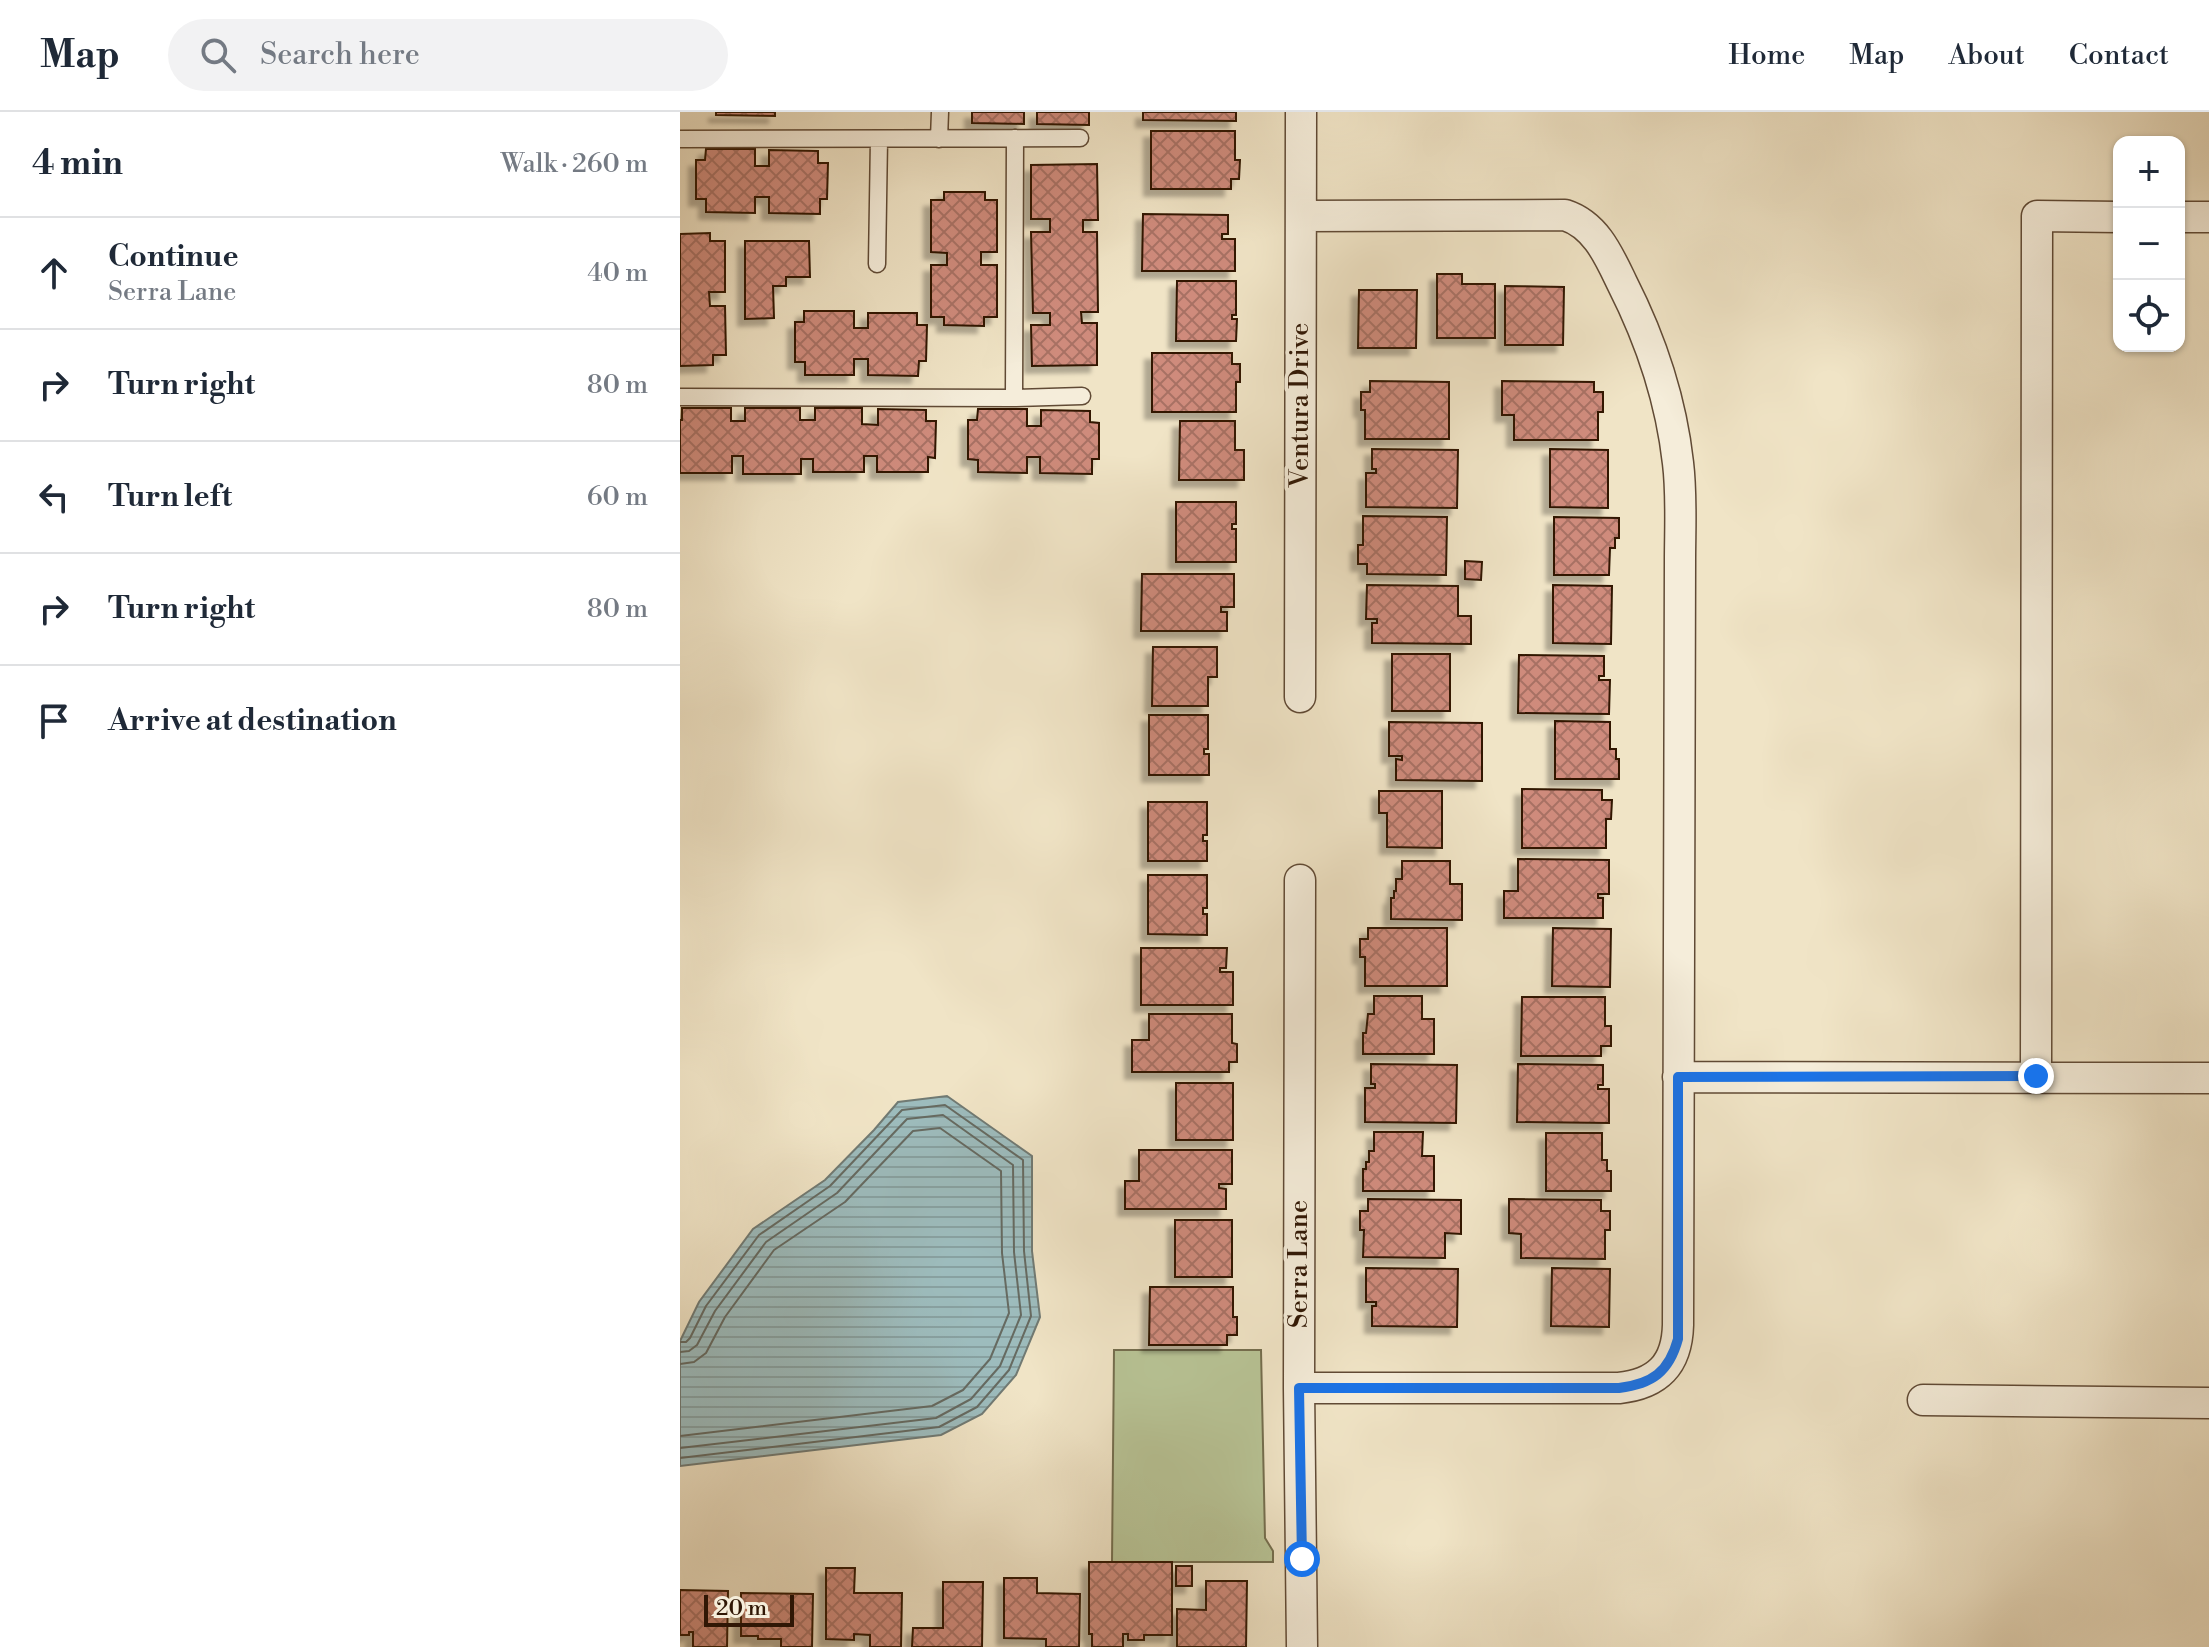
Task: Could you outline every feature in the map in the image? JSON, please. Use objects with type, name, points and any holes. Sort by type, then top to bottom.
[{"type":"street","name":"Ventura Drive","points":[[1300,697],[1301,112]]},
{"type":"street","points":[[1299,1388],[1619,1388],[1646,1382],[1658,1375],[1668,1363],[1678,1339],[1680,561],[1679,466],[1667,399],[1640,318],[1608,255],[1578,219],[1565,215],[1301,216]]},
{"type":"street","points":[[2036,1076],[2037,216],[2113,217]]},
{"type":"street","points":[[2185,217],[2209,217]]},
{"type":"street","name":"Serra Lane","points":[[1300,880],[1302,1647]]},
{"type":"street","points":[[1678,1077],[2209,1078]]},
{"type":"street","points":[[1923,1400],[2209,1403]]},
{"type":"lane","points":[[939,139],[940,112]]},
{"type":"lane","points":[[1014,398],[1015,138]]},
{"type":"lane","points":[[680,139],[1080,138]]},
{"type":"lane","points":[[877,264],[879,139]]},
{"type":"lane","points":[[680,397],[1082,396]]},
{"type":"green space","points":[[1114,1350],[1261,1350],[1265,1538],[1273,1551],[1273,1562],[1112,1562]]},
{"type":"water","points":[[947,1096],[1032,1156],[1032,1251],[1040,1317],[1016,1375],[982,1414],[941,1435],[680,1466],[680,1341],[699,1302],[753,1229],[825,1180],[898,1102]]},
{"type":"building","points":[[716,112],[775,112],[775,116],[716,115]]},
{"type":"building","points":[[972,112],[1024,112],[1024,124],[972,123]]},
{"type":"building","points":[[1037,112],[1089,112],[1089,125],[1037,124]]},
{"type":"building","points":[[1143,112],[1236,112],[1236,121],[1143,120]]},
{"type":"building","points":[[1151,131],[1235,131],[1235,160],[1240,160],[1239,179],[1231,179],[1231,189],[1151,189]]},
{"type":"building","points":[[706,149],[755,149],[755,166],[769,166],[769,150],[818,151],[818,163],[828,163],[827,199],[820,199],[820,214],[769,213],[769,197],[755,197],[755,213],[706,212],[706,199],[696,199],[696,160],[705,160]]},
{"type":"building","points":[[1097,164],[1098,220],[1083,220],[1083,232],[1097,232],[1098,312],[1081,312],[1082,323],[1097,323],[1097,365],[1032,366],[1031,325],[1050,325],[1050,313],[1033,313],[1031,232],[1050,232],[1050,219],[1031,219],[1031,165]]},
{"type":"building","points":[[944,192],[985,192],[985,200],[997,200],[997,252],[981,252],[981,265],[997,265],[997,317],[984,317],[984,326],[944,325],[944,317],[931,317],[931,265],[947,265],[947,253],[931,252],[931,200],[944,200]]},
{"type":"building","points":[[1143,214],[1228,215],[1228,234],[1222,234],[1222,239],[1235,239],[1235,271],[1142,271]]},
{"type":"building","points":[[710,233],[710,241],[725,241],[725,292],[709,292],[710,306],[725,306],[726,355],[713,355],[713,365],[680,366],[680,234]]},
{"type":"building","points":[[745,241],[809,241],[810,277],[786,277],[786,286],[773,286],[774,318],[745,319]]},
{"type":"building","points":[[1437,274],[1462,274],[1462,284],[1495,284],[1495,338],[1437,338]]},
{"type":"building","points":[[1177,281],[1236,281],[1236,315],[1232,315],[1232,319],[1237,319],[1236,341],[1176,341]]},
{"type":"building","points":[[1505,286],[1564,287],[1563,345],[1505,345]]},
{"type":"building","points":[[1359,290],[1417,290],[1416,348],[1358,348]]},
{"type":"building","points":[[804,311],[854,311],[854,328],[868,328],[868,313],[917,313],[917,325],[927,325],[926,361],[919,361],[918,376],[868,375],[868,359],[854,359],[854,375],[805,375],[805,362],[795,362],[795,322],[804,322]]},
{"type":"building","points":[[1152,353],[1232,353],[1232,364],[1240,364],[1240,382],[1236,382],[1236,412],[1152,412]]},
{"type":"building","points":[[1370,381],[1449,382],[1449,439],[1365,439],[1365,410],[1361,410],[1361,392],[1370,392]]},
{"type":"building","points":[[1502,381],[1594,382],[1594,392],[1603,392],[1603,412],[1598,412],[1598,440],[1514,440],[1514,415],[1502,415]]},
{"type":"building","points":[[682,408],[731,408],[731,421],[745,421],[745,408],[800,408],[800,420],[815,420],[815,408],[862,408],[862,424],[878,425],[878,409],[926,410],[926,421],[936,421],[935,458],[928,457],[928,472],[877,472],[877,456],[864,456],[864,472],[813,472],[813,459],[801,459],[801,474],[743,474],[743,456],[732,456],[732,473],[680,473]]},
{"type":"building","points":[[978,409],[1027,409],[1027,426],[1041,426],[1041,410],[1090,411],[1090,422],[1099,423],[1099,459],[1092,459],[1092,474],[1040,473],[1040,457],[1027,457],[1027,473],[978,472],[978,460],[968,459],[968,420],[977,420]]},
{"type":"building","points":[[1180,421],[1235,421],[1235,450],[1244,450],[1244,480],[1179,480]]},
{"type":"building","points":[[1372,449],[1458,450],[1457,508],[1366,507],[1366,473],[1376,473],[1376,469],[1372,469]]},
{"type":"building","points":[[1550,449],[1608,450],[1608,508],[1550,507]]},
{"type":"building","points":[[1176,502],[1236,502],[1236,524],[1232,524],[1232,529],[1236,529],[1236,562],[1176,562]]},
{"type":"building","points":[[1363,516],[1447,517],[1446,575],[1367,574],[1367,564],[1358,564],[1358,545],[1363,545]]},
{"type":"building","points":[[1554,517],[1619,518],[1619,538],[1615,538],[1615,548],[1610,548],[1609,575],[1554,575]]},
{"type":"building","points":[[1465,561],[1482,562],[1481,580],[1465,579]]},
{"type":"building","points":[[1142,574],[1234,574],[1234,607],[1221,607],[1221,612],[1227,612],[1227,631],[1141,631]]},
{"type":"building","points":[[1367,585],[1458,586],[1458,616],[1471,616],[1471,644],[1372,643],[1372,623],[1377,623],[1377,619],[1366,619]]},
{"type":"building","points":[[1553,585],[1612,586],[1611,644],[1553,643]]},
{"type":"building","points":[[1153,647],[1217,647],[1217,677],[1208,677],[1208,706],[1152,706]]},
{"type":"building","points":[[1392,654],[1450,654],[1450,711],[1392,711]]},
{"type":"building","points":[[1519,655],[1604,656],[1604,676],[1599,676],[1599,680],[1610,680],[1609,714],[1518,713]]},
{"type":"building","points":[[1149,715],[1208,715],[1208,749],[1204,749],[1204,754],[1209,754],[1209,775],[1149,775]]},
{"type":"building","points":[[1555,721],[1610,722],[1610,749],[1616,749],[1616,759],[1619,759],[1619,779],[1555,779]]},
{"type":"building","points":[[1389,722],[1482,723],[1482,781],[1396,780],[1396,759],[1402,760],[1402,756],[1389,756]]},
{"type":"building","points":[[1522,789],[1602,790],[1602,800],[1612,800],[1611,819],[1606,819],[1606,848],[1522,848]]},
{"type":"building","points":[[1379,791],[1442,791],[1442,848],[1387,847],[1387,813],[1379,813]]},
{"type":"building","points":[[1148,802],[1207,802],[1207,835],[1203,835],[1203,841],[1207,841],[1207,861],[1148,861]]},
{"type":"building","points":[[1518,859],[1609,860],[1609,894],[1598,894],[1598,898],[1603,898],[1603,918],[1504,918],[1504,891],[1518,891]]},
{"type":"building","points":[[1402,861],[1450,861],[1450,884],[1462,884],[1462,920],[1391,919],[1391,898],[1394,898],[1396,891],[1396,879],[1402,879]]},
{"type":"building","points":[[1148,875],[1207,875],[1207,908],[1203,908],[1203,914],[1207,914],[1207,935],[1148,934]]},
{"type":"building","points":[[1368,928],[1447,928],[1447,986],[1365,986],[1365,957],[1360,957],[1360,939],[1368,939]]},
{"type":"building","points":[[1553,928],[1611,929],[1610,987],[1552,986]]},
{"type":"building","points":[[1141,948],[1227,948],[1226,968],[1220,968],[1220,972],[1233,972],[1233,1005],[1141,1005]]},
{"type":"building","points":[[1374,996],[1422,996],[1422,1019],[1434,1019],[1434,1054],[1363,1054],[1363,1033],[1366,1033],[1368,1014],[1374,1014]]},
{"type":"building","points":[[1522,997],[1605,997],[1605,1026],[1611,1026],[1611,1046],[1601,1046],[1601,1056],[1521,1056]]},
{"type":"building","points":[[1149,1014],[1232,1014],[1232,1043],[1237,1044],[1237,1062],[1229,1062],[1229,1072],[1132,1072],[1132,1040],[1149,1040]]},
{"type":"building","points":[[1371,1064],[1457,1065],[1456,1123],[1365,1122],[1365,1088],[1375,1088],[1375,1084],[1371,1084]]},
{"type":"building","points":[[1518,1064],[1603,1065],[1603,1085],[1598,1085],[1598,1089],[1609,1089],[1609,1123],[1517,1122]]},
{"type":"building","points":[[1176,1083],[1233,1083],[1233,1140],[1176,1140]]},
{"type":"building","points":[[1374,1132],[1423,1132],[1422,1156],[1434,1156],[1434,1191],[1363,1191],[1363,1169],[1369,1162],[1369,1151],[1374,1151]]},
{"type":"building","points":[[1546,1133],[1602,1133],[1602,1160],[1607,1160],[1607,1171],[1611,1171],[1611,1191],[1546,1191]]},
{"type":"building","points":[[1139,1150],[1232,1150],[1232,1184],[1219,1184],[1219,1188],[1226,1189],[1226,1209],[1125,1209],[1125,1181],[1139,1181]]},
{"type":"building","points":[[1368,1199],[1461,1200],[1461,1234],[1445,1233],[1445,1258],[1363,1257],[1364,1230],[1360,1230],[1360,1211],[1368,1211]]},
{"type":"building","points":[[1509,1199],[1601,1200],[1601,1211],[1610,1211],[1610,1230],[1605,1230],[1605,1259],[1521,1258],[1521,1234],[1509,1233]]},
{"type":"building","points":[[1175,1220],[1232,1220],[1232,1277],[1175,1277]]},
{"type":"building","points":[[1366,1268],[1458,1269],[1457,1327],[1372,1326],[1372,1306],[1376,1306],[1376,1302],[1366,1302]]},
{"type":"building","points":[[1552,1268],[1610,1269],[1609,1327],[1551,1326]]},
{"type":"building","points":[[1150,1287],[1233,1287],[1233,1317],[1237,1317],[1237,1335],[1227,1335],[1227,1345],[1149,1345]]},
{"type":"building","points":[[1089,1562],[1172,1562],[1172,1635],[1144,1635],[1144,1640],[1128,1640],[1128,1634],[1123,1634],[1123,1647],[1092,1647],[1092,1634],[1089,1634]]},
{"type":"building","points":[[1176,1566],[1192,1566],[1192,1586],[1176,1586]]},
{"type":"building","points":[[826,1568],[855,1568],[854,1593],[902,1593],[901,1647],[870,1647],[870,1635],[854,1634],[854,1640],[826,1639]]},
{"type":"building","points":[[1004,1578],[1037,1578],[1037,1593],[1080,1594],[1079,1647],[1046,1647],[1046,1639],[1004,1638]]},
{"type":"building","points":[[1206,1581],[1247,1581],[1246,1647],[1177,1647],[1177,1609],[1206,1610]]},
{"type":"building","points":[[943,1582],[983,1582],[982,1647],[912,1647],[913,1628],[943,1628]]},
{"type":"building","points":[[680,1590],[728,1591],[727,1647],[693,1647],[693,1632],[680,1635]]},
{"type":"building","points":[[741,1593],[813,1594],[812,1647],[781,1647],[781,1639],[741,1636]]},
{"type":"route","points":[[1302,1559],[1299,1388],[1619,1388],[1646,1382],[1658,1375],[1668,1363],[1678,1339],[1678,1077],[2036,1076]]}]
